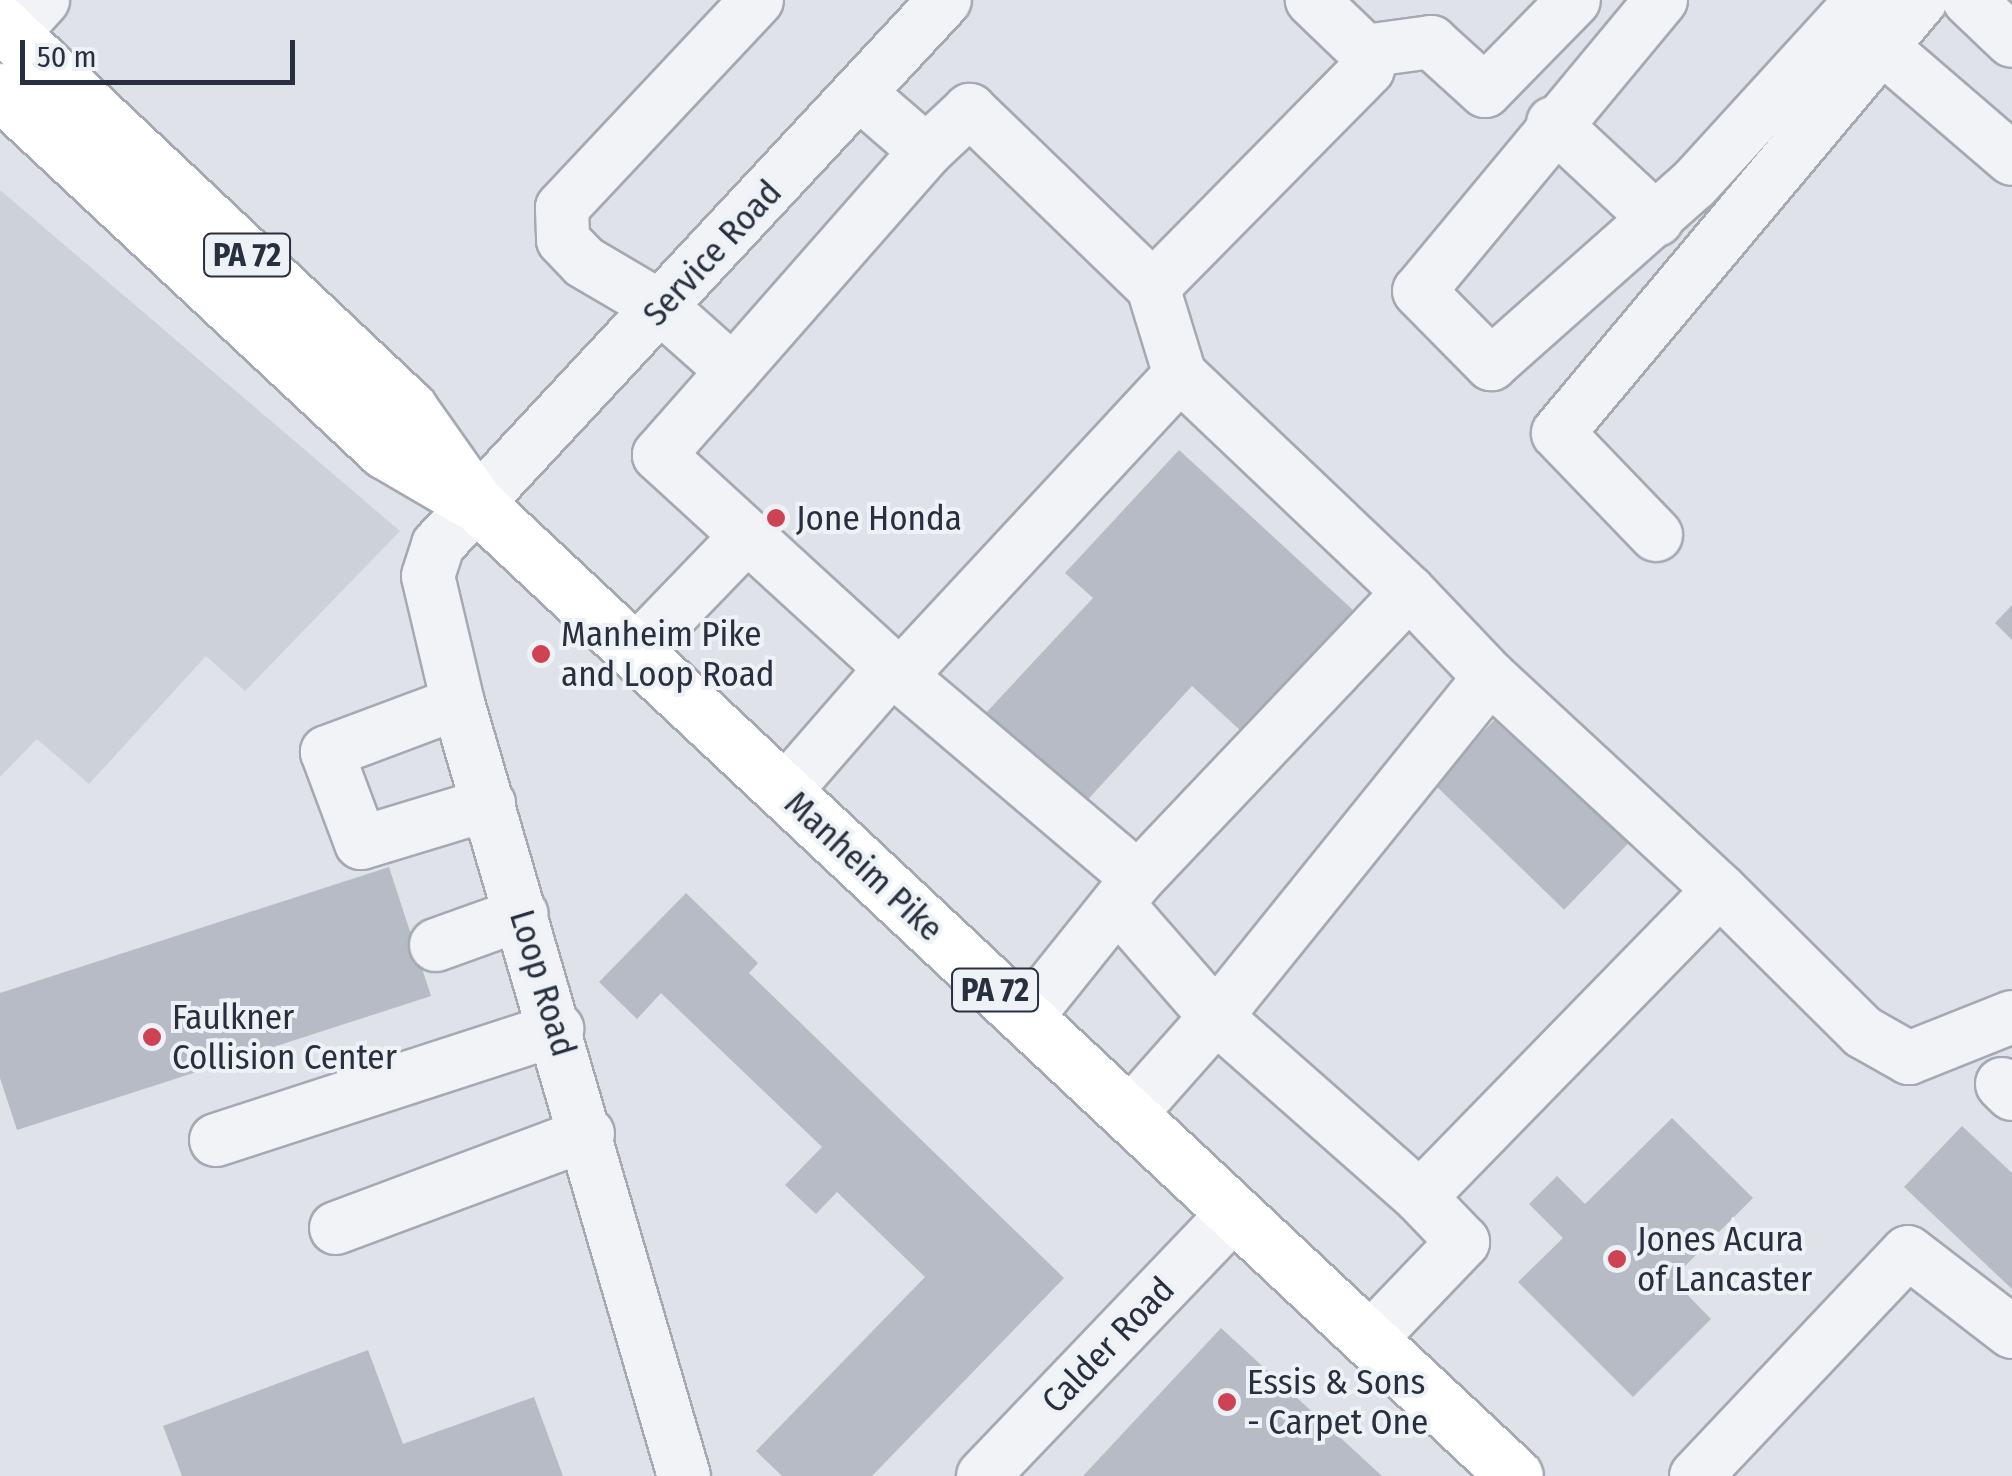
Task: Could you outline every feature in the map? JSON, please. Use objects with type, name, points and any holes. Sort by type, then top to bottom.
[{"type":"main road","name":"Manheim Pike","points":[[19,19],[409,408],[476,503],[1515,1476]]},
{"type":"main road","name":"Manheim Pike","points":[[0,91],[385,450],[476,503]]},
{"type":"street","points":[[733,371],[662,308],[584,262],[564,240],[562,208],[757,0]]},
{"type":"street","name":"Service Road","points":[[476,503],[662,308],[944,0]]},
{"type":"street","points":[[1153,287],[1368,69],[1364,51],[1312,0]]},
{"type":"street","points":[[1364,51],[1431,42],[1486,91],[1574,0]]},
{"type":"street","points":[[1662,0],[1553,123],[1537,154],[1418,291],[1490,364],[1657,220],[1866,12],[1921,0]]},
{"type":"street","points":[[1969,0],[2012,41]]},
{"type":"street","points":[[1866,12],[2012,159]]},
{"type":"street","points":[[1656,534],[1558,433],[1866,12]]},
{"type":"street","points":[[859,93],[926,152]]},
{"type":"street","points":[[1369,1340],[1463,1242],[1420,1197],[1216,1017],[1129,892],[659,455],[926,152],[970,110],[1153,287],[1180,375],[1410,592],[1490,678],[1720,890],[1862,1032],[1909,1058],[2012,1017]]},
{"type":"street","points":[[1553,123],[1657,220]]},
{"type":"street","points":[[785,791],[1180,375]]},
{"type":"street","name":"Loop Road","points":[[476,503],[438,545],[428,576],[458,703],[588,1134],[684,1476]]},
{"type":"street","points":[[636,652],[747,536]]},
{"type":"street","points":[[1026,1018],[1129,892],[1410,592]]},
{"type":"street","points":[[1128,1116],[1216,1017],[1490,678]]},
{"type":"street","points":[[458,703],[327,752],[361,842],[489,804]]},
{"type":"street","points":[[1420,1197],[1720,890]]},
{"type":"street","points":[[436,945],[522,914]]},
{"type":"street","points":[[216,1140],[556,1029]]},
{"type":"street","points":[[336,1228],[588,1134]]},
{"type":"street","name":"Calder Road","points":[[983,1476],[1233,1214]]},
{"type":"street","points":[[1696,1476],[1908,1252],[2012,1332]]},
{"type":"shaded area","points":[[0,190],[400,531],[245,691],[206,656],[89,784],[37,739],[0,777]]},
{"type":"building","points":[[1179,450],[1353,610],[1241,731],[1192,686],[1081,807],[983,716],[1093,598],[1065,573]]},
{"type":"building","points":[[2012,605],[2012,640],[1995,623]]},
{"type":"building","points":[[1502,712],[1633,838],[1564,910],[1433,783]]},
{"type":"building","name":"Faulkner Collision Center","points":[[389,867],[431,996],[17,1130],[0,1078],[0,993]]},
{"type":"building","points":[[686,893],[758,963],[749,973],[1064,1278],[872,1476],[782,1476],[756,1451],[925,1277],[837,1192],[816,1214],[785,1185],[822,1147],[661,993],[637,1019],[599,982]]},
{"type":"building","name":"Jones Acura of Lancaster","points":[[1672,1118],[1753,1198],[1672,1279],[1711,1319],[1633,1397],[1518,1282],[1563,1238],[1529,1204],[1557,1176],[1585,1204]]},
{"type":"building","points":[[1962,1126],[2012,1173],[2012,1289],[1904,1187]]},
{"type":"building","name":"Essis & Sons - Carpet One","points":[[1221,1328],[1382,1476],[1083,1476]]},
{"type":"building","points":[[368,1350],[403,1444],[534,1397],[563,1476],[182,1476],[163,1426]]},
{"type":"place","name":"Jone Honda","points":[[776,518]]},
{"type":"place","name":"Manheim Pike and Loop Road","points":[[541,654]]},
{"type":"place","name":"Faulkner Collision Center","points":[[152,1037]]},
{"type":"place","name":"Jones Acura of Lancaster","points":[[1617,1259]]},
{"type":"place","name":"Essis & Sons - Carpet One","points":[[1227,1402]]}]
